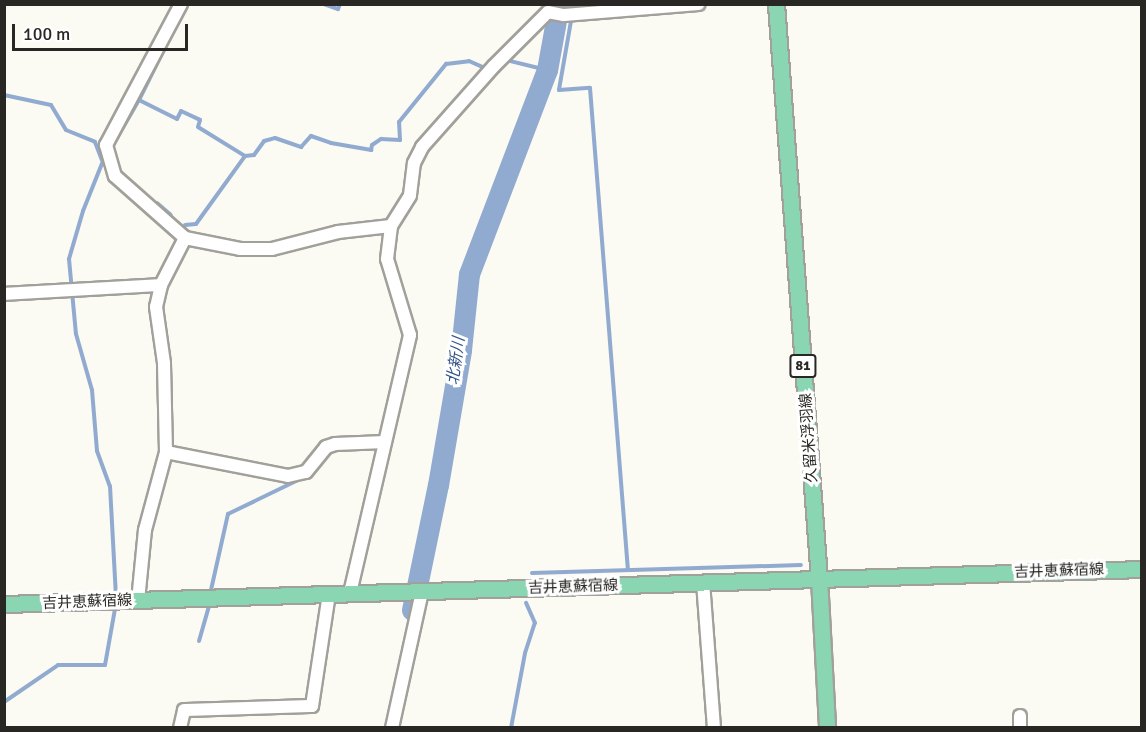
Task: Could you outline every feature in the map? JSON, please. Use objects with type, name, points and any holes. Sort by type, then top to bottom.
[{"type":"main road","name":"久留米浮羽線","points":[[776,4],[819,578],[827,728]]},
{"type":"main road","name":"吉井恵蘇宿線","points":[[4,604],[1142,568]]},
{"type":"street","points":[[181,4],[106,145],[115,176],[185,238],[240,249],[272,249],[339,232],[391,226]]},
{"type":"street","points":[[350,593],[410,335],[387,259],[391,226],[410,195],[414,163],[422,147],[548,8],[561,15],[699,4]]},
{"type":"street","points":[[138,601],[145,530],[166,452],[164,363],[156,307],[161,285],[185,238]]},
{"type":"street","points":[[4,294],[161,285]]},
{"type":"street","points":[[166,452],[288,476],[306,472],[326,447],[335,444],[385,442]]},
{"type":"street","points":[[703,582],[714,728]]},
{"type":"street","points":[[392,728],[415,592]]},
{"type":"street","points":[[180,728],[184,710],[312,706],[329,593]]},
{"type":"waterway","points":[[324,4],[338,9],[340,4]]},
{"type":"waterway","name":"北新川","points":[[412,610],[438,485],[461,350],[469,274],[547,70],[559,4]]},
{"type":"waterway","points":[[110,150],[139,100],[183,11]]},
{"type":"waterway","points":[[571,21],[559,90],[590,88],[628,570]]},
{"type":"waterway","points":[[506,60],[547,70]]},
{"type":"waterway","points":[[139,100],[177,119],[181,111],[200,120],[198,127],[245,156],[254,155],[264,141],[275,138],[301,147],[311,136],[331,143],[371,150],[372,145],[381,139],[400,140],[399,122],[446,64],[469,61],[487,69]]},
{"type":"waterway","points":[[4,95],[51,105],[66,130],[95,142],[102,160]]},
{"type":"waterway","points":[[105,156],[83,211],[69,259],[76,334],[92,390],[97,451],[110,486],[116,596]]},
{"type":"waterway","points":[[185,225],[196,224],[245,156]]},
{"type":"waterway","points":[[157,203],[171,215]]},
{"type":"waterway","points":[[211,590],[228,514],[302,478]]},
{"type":"waterway","points":[[532,573],[801,565]]},
{"type":"waterway","points":[[4,702],[58,665],[105,665],[116,603]]},
{"type":"waterway","points":[[511,728],[525,653],[535,623],[526,603]]},
{"type":"waterway","points":[[199,641],[209,606]]}]
